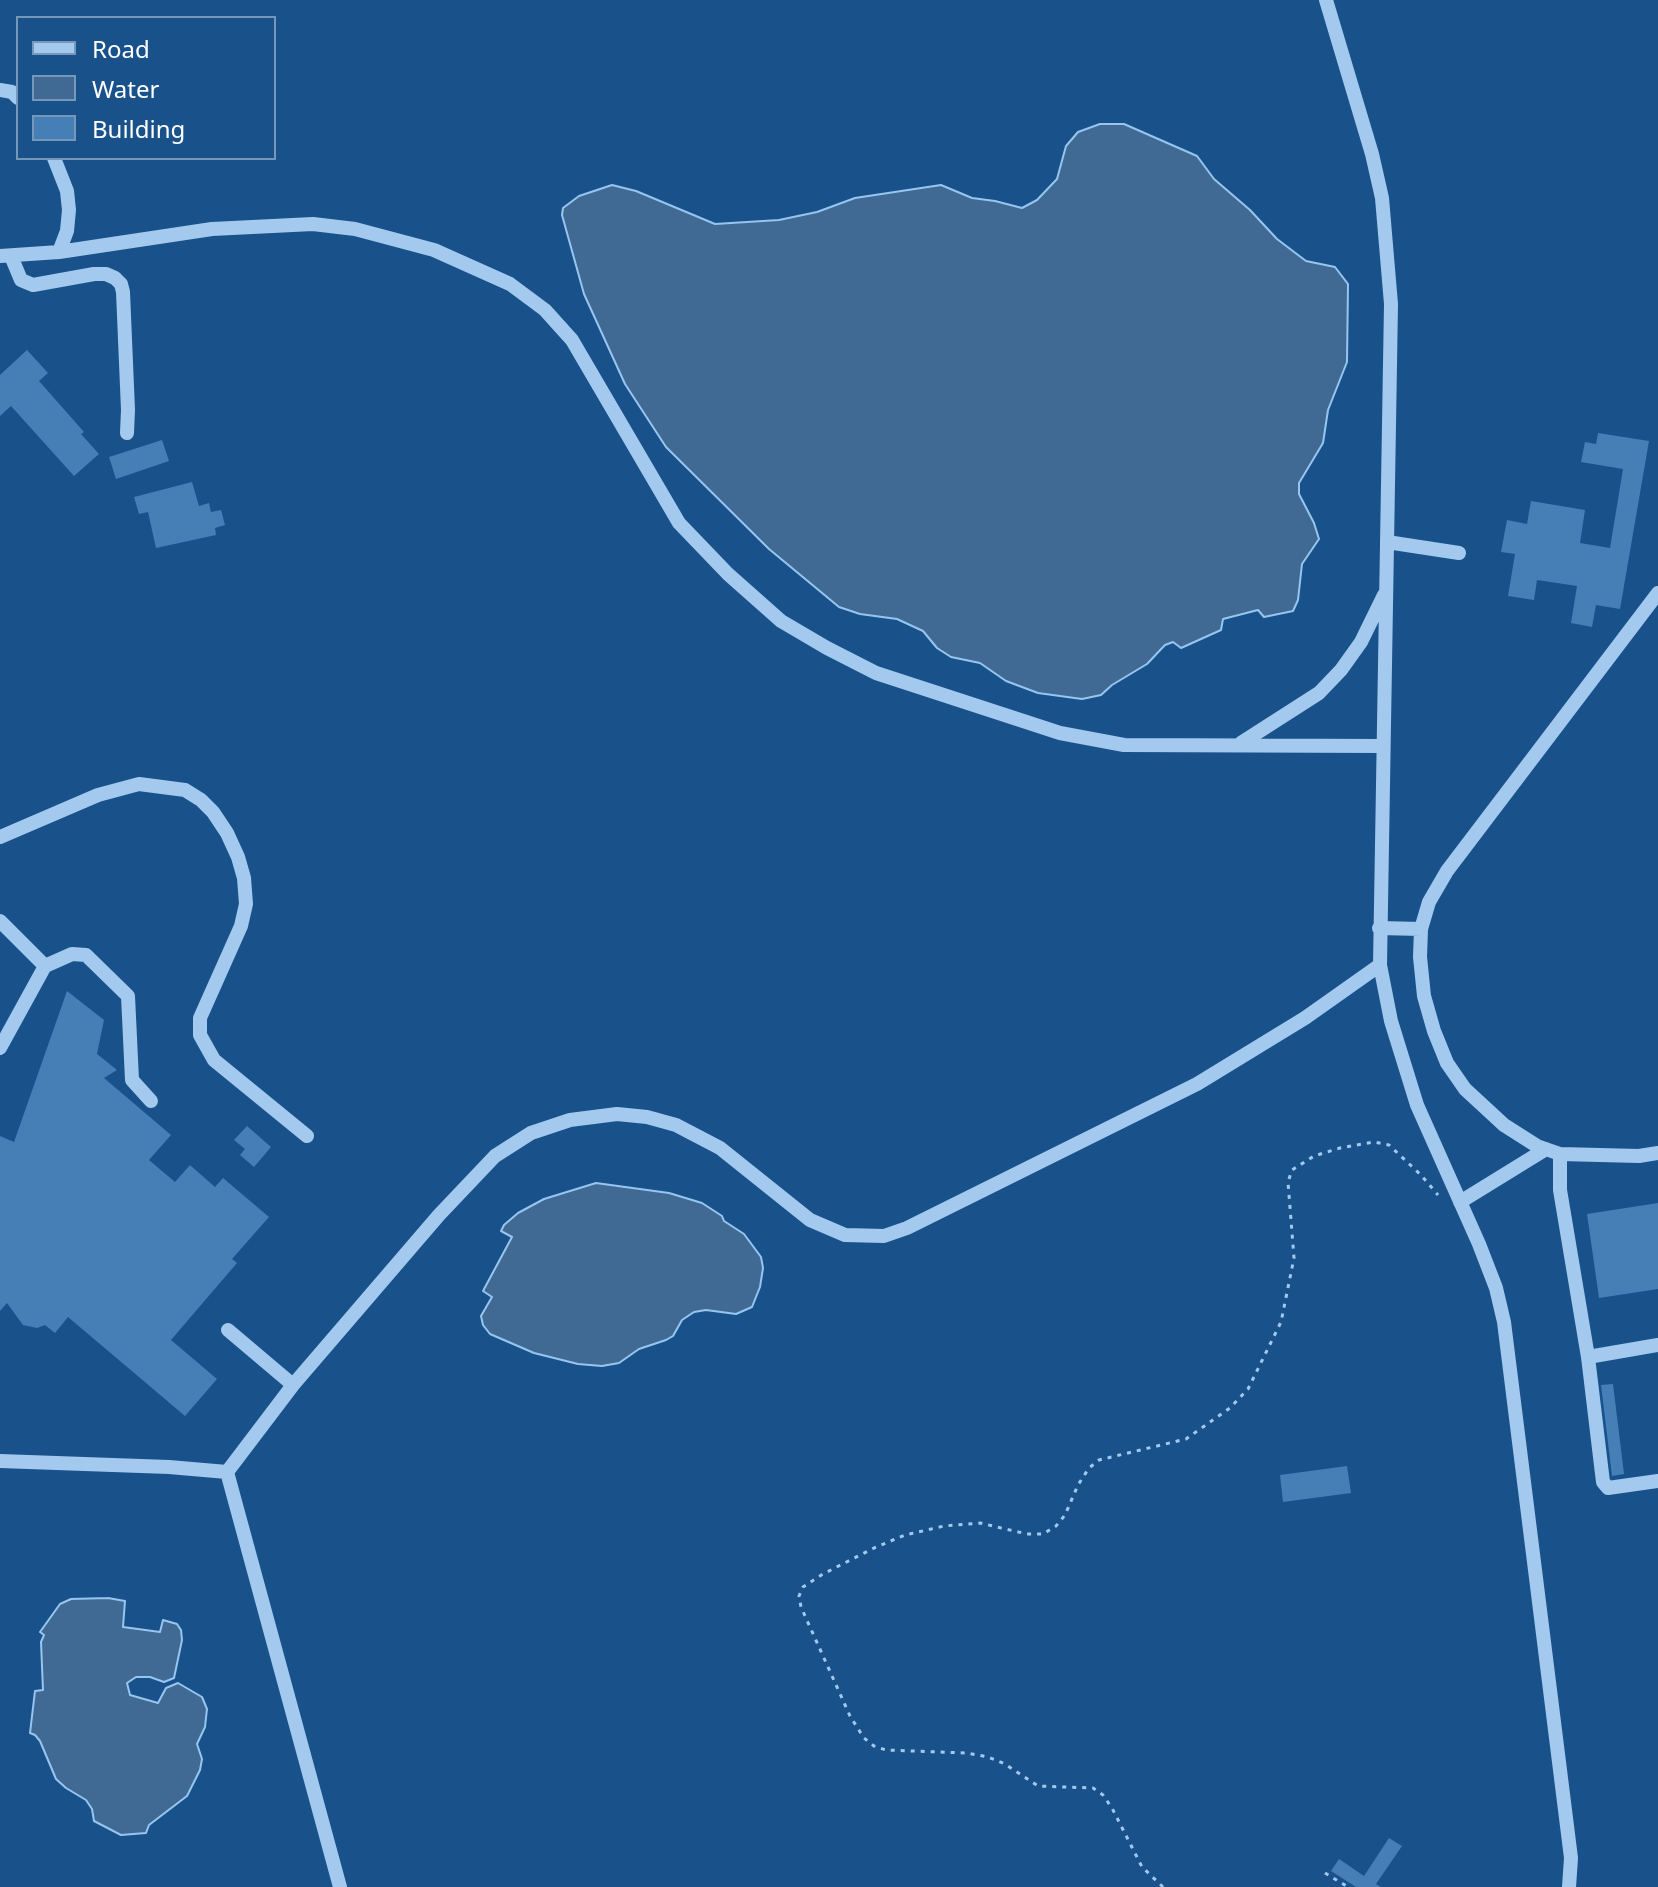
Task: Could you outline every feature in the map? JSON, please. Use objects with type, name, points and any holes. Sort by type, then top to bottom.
[{"type":"lane","points":[[1326,0],[1382,198],[1391,304],[1380,965],[1391,1021],[1417,1105],[1496,1288],[1504,1322],[1571,1858],[1569,1887]]},
{"type":"lane","points":[[55,160],[67,191],[69,210],[67,231],[59,252]]},
{"type":"lane","points":[[127,433],[121,284],[106,274],[94,274],[33,285],[21,280],[6,256],[59,252],[212,229],[313,224],[355,229],[434,250],[475,267],[510,284],[545,310],[572,340],[679,523],[728,574],[781,621],[876,673],[1060,733],[1124,745],[1382,746]]},
{"type":"lane","points":[[1387,542],[1459,553]]},
{"type":"lane","points":[[1240,744],[1319,693],[1361,642],[1386,591]]},
{"type":"lane","points":[[1658,593],[1447,871],[1429,902],[1421,929],[1420,957],[1424,996],[1447,1063],[1465,1089],[1504,1125],[1553,1151],[1614,1156],[1658,1153]]},
{"type":"lane","points":[[0,837],[98,795],[139,784],[185,790],[213,812],[238,857],[246,904],[241,926],[200,1018],[200,1035],[214,1060],[307,1136]]},
{"type":"lane","points":[[0,921],[45,966]]},
{"type":"lane","points":[[1379,928],[1421,929]]},
{"type":"lane","points":[[0,1048],[45,966],[72,954],[86,955],[128,996],[132,1080],[151,1101]]},
{"type":"lane","points":[[227,1472],[293,1385],[439,1215],[486,1165],[511,1145],[552,1125],[617,1114],[647,1117],[676,1125],[720,1148],[810,1220],[845,1235],[884,1236],[907,1228],[1197,1084],[1305,1018],[1380,965]]},
{"type":"lane","points":[[1460,1202],[1553,1151]]},
{"type":"lane","points":[[1553,1151],[1588,1357],[1603,1482],[1608,1488],[1658,1481]]},
{"type":"lane","points":[[228,1330],[293,1385]]},
{"type":"lane","points":[[1588,1357],[1658,1345]]},
{"type":"lane","points":[[0,1461],[227,1472]]},
{"type":"lane","points":[[227,1472],[340,1887]]},
{"type":"path","points":[[1163,1887],[1142,1867],[1112,1808],[1103,1795],[1093,1788],[1038,1786],[1005,1764],[988,1757],[967,1753],[886,1750],[874,1746],[864,1738],[850,1716],[801,1607],[799,1596],[803,1587],[823,1574],[905,1535],[944,1526],[980,1523],[1027,1534],[1043,1534],[1056,1526],[1065,1515],[1078,1485],[1089,1468],[1099,1460],[1186,1439],[1230,1408],[1248,1389],[1281,1322],[1294,1258],[1288,1182],[1292,1170],[1314,1156],[1374,1142],[1389,1145],[1443,1201],[1460,1202]]},
{"type":"path","points":[[1325,1873],[1348,1887]]},
{"type":"water","points":[[1100,124],[1124,124],[1197,156],[1214,179],[1277,239],[1306,261],[1335,267],[1348,284],[1347,362],[1328,410],[1323,443],[1299,483],[1299,494],[1319,539],[1302,564],[1298,600],[1293,611],[1264,617],[1258,610],[1223,619],[1221,630],[1181,648],[1173,642],[1165,645],[1147,664],[1101,695],[1082,699],[1038,693],[1006,681],[980,663],[951,657],[937,648],[923,631],[897,619],[860,614],[839,607],[769,549],[666,447],[625,384],[584,294],[562,215],[563,208],[579,196],[612,185],[636,191],[715,224],[779,220],[817,212],[855,198],[941,185],[972,198],[1022,208],[1037,200],[1057,179],[1066,146],[1078,132]]},
{"type":"water","points":[[596,1183],[669,1193],[702,1203],[722,1216],[724,1221],[744,1234],[761,1257],[760,1287],[752,1307],[736,1314],[706,1310],[694,1312],[682,1320],[673,1336],[639,1349],[619,1363],[602,1366],[578,1364],[534,1353],[490,1334],[481,1316],[492,1297],[483,1291],[512,1237],[501,1231],[504,1225],[518,1213],[544,1199]]},
{"type":"water","points":[[71,1599],[125,1601],[123,1627],[160,1632],[163,1620],[177,1624],[181,1630],[182,1640],[174,1678],[164,1682],[150,1677],[136,1677],[127,1683],[130,1695],[158,1703],[166,1688],[178,1683],[202,1697],[207,1709],[205,1727],[197,1744],[202,1759],[200,1770],[187,1796],[149,1825],[146,1833],[121,1835],[94,1821],[92,1809],[86,1800],[56,1779],[40,1741],[30,1733],[35,1691],[43,1690],[41,1642],[44,1635],[40,1632],[60,1604]]},
{"type":"building","points":[[27,350],[48,373],[39,381],[99,454],[74,476],[11,406],[0,416],[0,375]]},
{"type":"building","points":[[1598,433],[1649,441],[1620,609],[1596,605],[1592,627],[1571,623],[1577,586],[1537,580],[1534,600],[1508,596],[1515,554],[1501,552],[1507,520],[1527,524],[1531,501],[1585,510],[1580,543],[1610,548],[1623,469],[1581,462],[1585,442],[1596,444]]},
{"type":"building","points":[[162,440],[169,461],[116,479],[109,457]]},
{"type":"building","points":[[192,482],[199,506],[209,503],[211,512],[221,510],[225,525],[215,528],[216,535],[156,548],[148,512],[139,514],[134,497]]},
{"type":"building","points":[[67,991],[104,1020],[97,1054],[117,1070],[104,1078],[171,1135],[149,1160],[175,1182],[190,1165],[215,1187],[223,1178],[269,1217],[232,1259],[237,1263],[171,1340],[217,1379],[185,1416],[68,1317],[55,1333],[45,1325],[37,1328],[23,1325],[7,1303],[0,1311],[0,1136],[14,1142]]},
{"type":"building","points":[[247,1126],[271,1147],[254,1167],[240,1155],[245,1149],[234,1140]]},
{"type":"building","points":[[1658,1203],[1658,1289],[1599,1298],[1587,1214]]},
{"type":"building","points":[[1613,1384],[1624,1474],[1612,1476],[1601,1385]]},
{"type":"building","points":[[1347,1466],[1351,1493],[1283,1502],[1280,1475]]},
{"type":"building","points":[[1389,1838],[1402,1846],[1376,1884],[1381,1887],[1356,1887],[1331,1871],[1339,1859],[1364,1876]]}]
